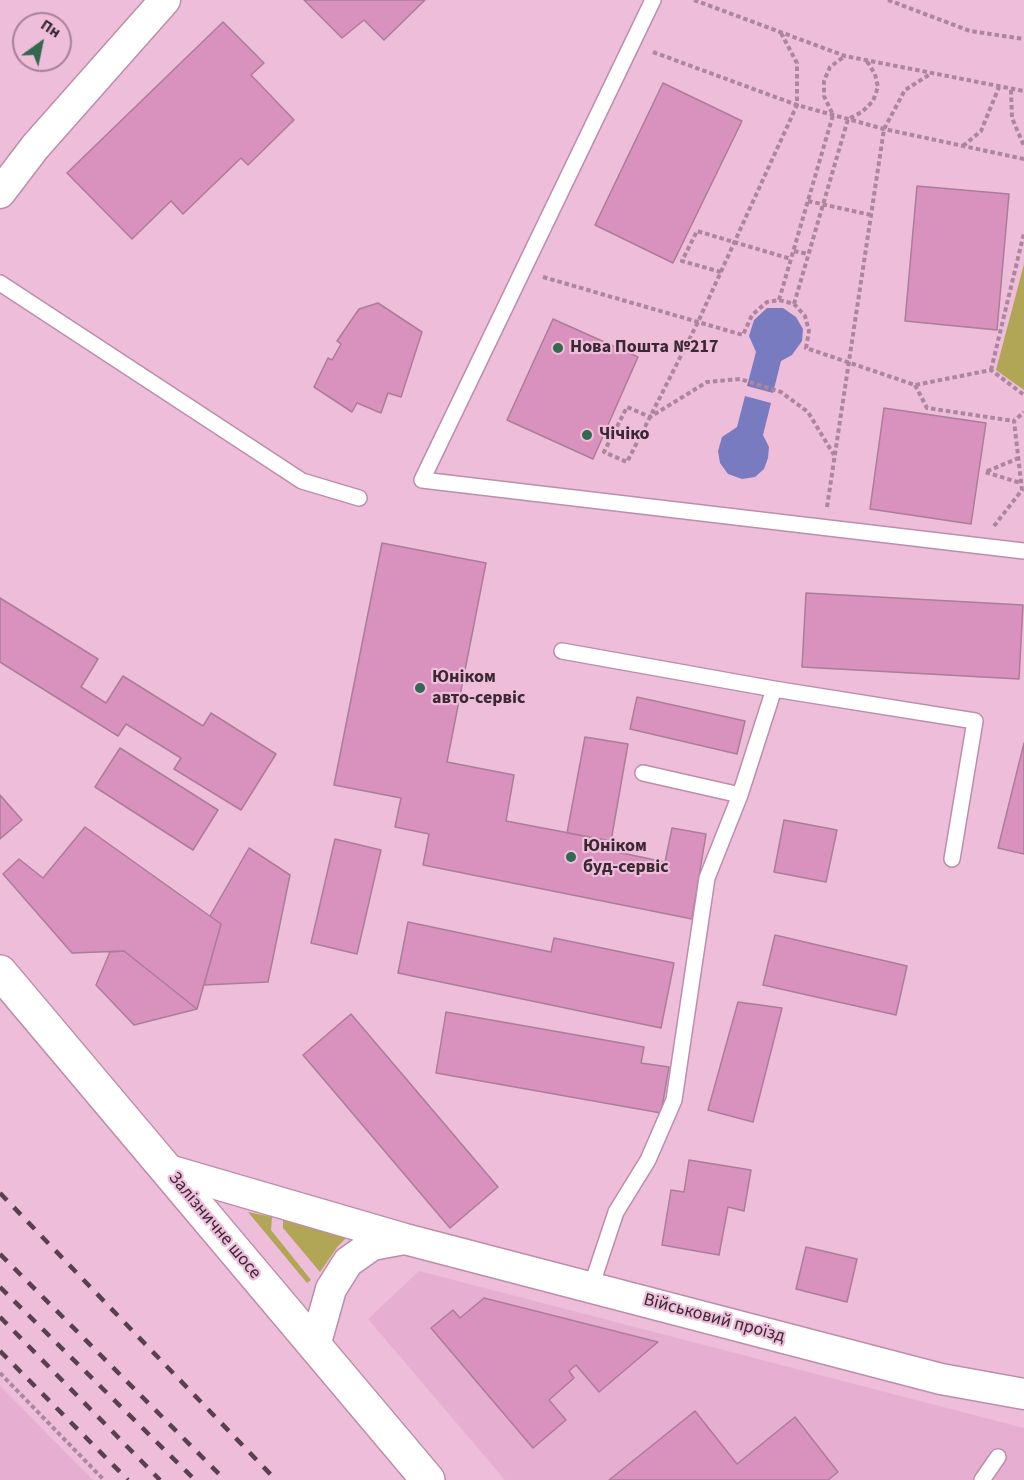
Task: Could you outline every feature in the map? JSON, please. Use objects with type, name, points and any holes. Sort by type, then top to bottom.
[{"type":"street","points":[[0,193],[35,147],[165,0]]},
{"type":"street","name":"Залізничне шосе","points":[[0,972],[428,1480]]},
{"type":"street","name":"Військовий проїзд","points":[[165,1169],[405,1239],[941,1379],[1024,1394]]},
{"type":"street","name":"Військовий проїзд","points":[[315,1346],[331,1289],[348,1262],[372,1245],[405,1239]]},
{"type":"lane","points":[[653,0],[525,272],[422,480],[1024,551]]},
{"type":"lane","points":[[0,282],[302,481],[359,498]]},
{"type":"lane","points":[[562,651],[774,689],[975,721],[952,859]]},
{"type":"lane","points":[[591,1287],[616,1212],[648,1160],[674,1100],[707,878],[740,795],[774,689]]},
{"type":"lane","points":[[643,773],[740,795]]},
{"type":"lane","points":[[982,1480],[998,1457]]},
{"type":"path","points":[[694,0],[844,56],[1024,91]]},
{"type":"path","points":[[888,0],[970,31],[1024,39]]},
{"type":"path","points":[[650,417],[627,407],[604,452],[627,462],[650,417],[698,322],[797,105],[797,63],[781,33]]},
{"type":"path","points":[[632,44],[797,105],[885,129],[1024,159]]},
{"type":"path","points":[[779,300],[833,114],[824,96],[824,81],[830,67],[844,56]]},
{"type":"path","points":[[794,304],[848,119],[862,112],[873,101],[878,87],[875,74],[866,60]]},
{"type":"path","points":[[827,508],[847,364],[885,129],[905,90],[932,73]]},
{"type":"path","points":[[962,147],[981,131],[991,114],[999,87]]},
{"type":"path","points":[[1011,90],[1012,117],[1024,146]]},
{"type":"path","points":[[808,201],[871,215]]},
{"type":"path","points":[[721,272],[682,261],[697,231],[735,240],[791,259]]},
{"type":"path","points":[[991,370],[1023,252],[1024,233]]},
{"type":"path","points":[[794,251],[808,254]]},
{"type":"path","points":[[525,272],[743,335],[752,315],[767,302],[779,300],[794,304],[805,316],[809,331],[806,348],[847,364],[915,385],[991,370],[1024,395]]},
{"type":"path","points":[[650,417],[707,382],[740,380],[781,392],[808,412],[834,455]]},
{"type":"path","points":[[915,385],[927,408],[1014,421]]},
{"type":"path","points":[[1014,421],[1024,412]]},
{"type":"path","points":[[992,529],[1022,490],[1014,421]]},
{"type":"path","points":[[1019,458],[985,472],[1022,483]]},
{"type":"path","points":[[0,1373],[104,1480]]},
{"type":"shaded area","points":[[1024,264],[1024,390],[996,370]]},
{"type":"shaded area","points":[[248,1212],[272,1217],[271,1230],[311,1280],[307,1283]]},
{"type":"shaded area","points":[[283,1220],[348,1236],[320,1272],[283,1228]]},
{"type":"shaded area","points":[[419,1271],[1024,1428],[1024,1480],[505,1480],[368,1319]]},
{"type":"shaded area","points":[[0,1386],[93,1480],[0,1480]]},
{"type":"water","points":[[767,308],[783,308],[796,317],[803,329],[802,341],[792,355],[781,361],[773,393],[747,386],[756,352],[749,336],[754,320]]},
{"type":"water","points":[[745,396],[771,403],[763,435],[769,447],[764,469],[755,477],[742,479],[728,474],[720,463],[718,451],[722,437],[737,427]]},
{"type":"building","points":[[304,0],[425,0],[384,40],[364,20],[342,38]]},
{"type":"building","points":[[223,22],[264,63],[251,75],[294,120],[248,165],[241,158],[183,214],[171,201],[132,239],[67,173]]},
{"type":"building","points":[[663,83],[742,121],[673,263],[595,225]]},
{"type":"building","points":[[917,186],[1009,194],[997,330],[905,321]]},
{"type":"building","points":[[378,303],[422,332],[401,397],[388,393],[381,413],[357,403],[352,412],[314,387],[328,358],[332,360],[341,344],[337,341],[359,309]]},
{"type":"building","points":[[553,319],[638,357],[593,459],[507,420]]},
{"type":"building","points":[[884,408],[986,423],[971,524],[870,509]]},
{"type":"building","points":[[382,543],[486,563],[447,762],[514,775],[506,821],[611,841],[618,843],[617,852],[665,862],[672,828],[706,834],[692,919],[423,865],[429,834],[395,827],[401,798],[334,785]]},
{"type":"building","points":[[806,593],[1023,605],[1019,679],[802,667]]},
{"type":"building","points":[[0,598],[98,659],[81,687],[106,703],[123,676],[203,726],[211,713],[276,754],[241,810],[174,769],[181,758],[126,724],[118,736],[0,662]]},
{"type":"building","points":[[637,697],[745,721],[737,754],[630,729]]},
{"type":"building","points":[[585,737],[628,744],[611,841],[567,833]]},
{"type":"building","points":[[1024,743],[1024,854],[998,848]]},
{"type":"building","points":[[120,748],[218,810],[193,850],[95,787]]},
{"type":"building","points":[[0,795],[22,820],[0,839]]},
{"type":"building","points":[[784,820],[837,830],[826,882],[774,872]]},
{"type":"building","points":[[85,827],[221,924],[197,1009],[124,951],[72,953],[3,874],[19,859],[43,878]]},
{"type":"building","points":[[335,839],[381,850],[357,954],[311,943]]},
{"type":"building","points":[[249,848],[290,875],[268,982],[204,985],[221,924],[210,916]]},
{"type":"building","points":[[408,922],[551,952],[554,938],[674,963],[661,1028],[398,973]]},
{"type":"building","points":[[775,935],[907,966],[896,1015],[763,985]]},
{"type":"building","points":[[124,951],[197,1009],[134,1025],[96,985],[110,952]]},
{"type":"building","points":[[738,1002],[782,1008],[753,1122],[708,1110]]},
{"type":"building","points":[[446,1012],[644,1047],[641,1063],[669,1067],[661,1113],[436,1073]]},
{"type":"building","points":[[351,1014],[498,1187],[450,1228],[303,1055]]},
{"type":"building","points":[[689,1160],[751,1170],[744,1211],[728,1207],[719,1255],[662,1245],[671,1190],[684,1192]]},
{"type":"building","points":[[806,1247],[857,1259],[847,1302],[796,1289]]},
{"type":"building","points":[[484,1298],[658,1342],[599,1392],[576,1365],[569,1371],[574,1378],[549,1400],[566,1420],[533,1448],[431,1328],[453,1310],[460,1318]]},
{"type":"building","points":[[695,1411],[737,1464],[795,1417],[838,1472],[828,1480],[609,1480]]},
{"type":"railway","points":[[0,1193],[276,1480]]},
{"type":"railway","points":[[0,1254],[225,1480]]},
{"type":"railway","points":[[0,1287],[195,1480]]},
{"type":"railway","points":[[0,1317],[160,1480]]},
{"type":"railway","points":[[0,1351],[128,1480]]},
{"type":"place","name":"Нова Пошта №217","points":[[558,348]]},
{"type":"place","name":"Чічіко","points":[[587,435]]},
{"type":"place","name":"Юніком авто-сервіс","points":[[420,688]]},
{"type":"place","name":"Юніком буд-сервіс","points":[[571,857]]}]
